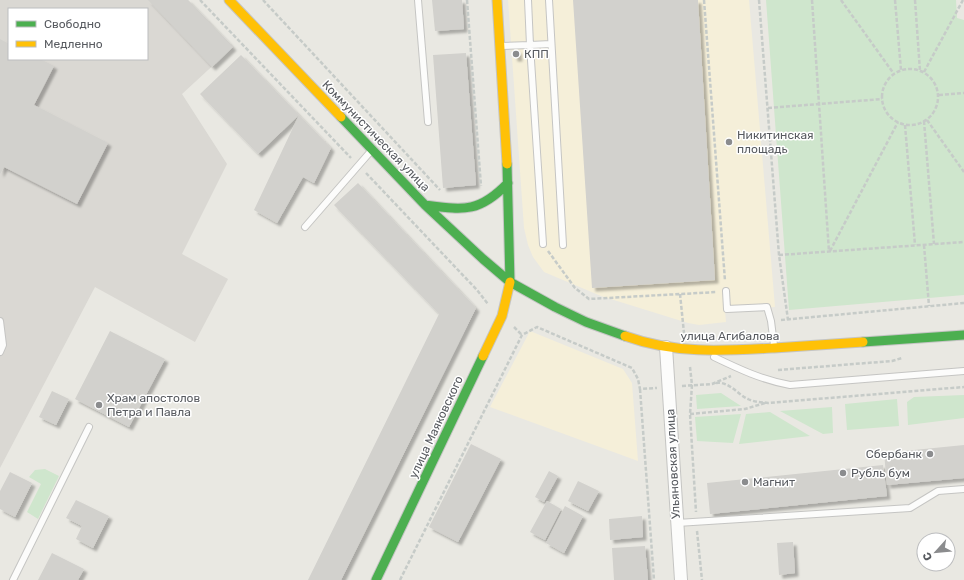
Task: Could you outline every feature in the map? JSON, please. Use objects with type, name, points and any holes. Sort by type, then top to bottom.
[{"type":"main road","name":"Коммунистическая улица","points":[[229,0],[425,205],[510,282]]},
{"type":"main road","points":[[497,0],[508,183],[510,282]]},
{"type":"main road","points":[[425,205],[454,209],[471,209],[482,205],[500,193],[508,183]]},
{"type":"main road","name":"улица Агибалова","points":[[510,282],[586,322],[630,338],[666,347],[700,350],[738,350],[964,335]]},
{"type":"main road","name":"улица Маяковского","points":[[376,580],[502,316],[510,282]]},
{"type":"street","name":"Ульяновская улица","points":[[666,347],[681,580]]},
{"type":"lane","points":[[418,0],[428,122]]},
{"type":"lane","points":[[528,0],[543,244]]},
{"type":"lane","points":[[549,0],[563,245]]},
{"type":"lane","points":[[500,47],[551,44]]},
{"type":"lane","points":[[305,227],[372,150]]},
{"type":"lane","points":[[726,291],[727,309],[767,307],[771,321],[774,348]]},
{"type":"lane","points":[[0,321],[3,345],[0,352]]},
{"type":"lane","points":[[700,350],[749,374],[773,382],[790,385],[964,370]]},
{"type":"lane","points":[[13,580],[89,427]]},
{"type":"lane","points":[[677,523],[910,508],[938,491],[964,489]]},
{"type":"path","points":[[263,0],[442,193]]},
{"type":"path","points":[[467,0],[482,192]]},
{"type":"path","points":[[543,244],[575,288],[589,299],[726,291],[704,0]]},
{"type":"path","points":[[759,0],[779,255],[788,320]]},
{"type":"path","points":[[812,0],[829,252]]},
{"type":"path","points":[[841,0],[894,74]]},
{"type":"path","points":[[895,0],[901,70]]},
{"type":"path","points":[[915,0],[920,71]]},
{"type":"path","points":[[924,72],[963,0]]},
{"type":"path","points":[[908,68],[924,72],[931,77],[936,85],[938,102],[936,109],[926,121],[916,125],[905,125],[890,116],[884,108],[882,99],[884,88],[887,81],[894,74],[908,68]]},
{"type":"path","points":[[938,95],[964,93]]},
{"type":"path","points":[[768,108],[882,99]]},
{"type":"path","points":[[926,121],[964,172]]},
{"type":"path","points":[[926,121],[934,244]]},
{"type":"path","points":[[829,252],[898,122]]},
{"type":"path","points":[[905,125],[915,246]]},
{"type":"path","points":[[779,255],[964,242]]},
{"type":"path","points":[[924,245],[929,306]]},
{"type":"path","points":[[771,321],[964,303]]},
{"type":"path","points":[[400,580],[522,335],[537,327],[632,368],[638,378],[654,580]]},
{"type":"path","points":[[774,371],[892,361],[900,358],[907,358]]},
{"type":"path","points":[[712,384],[730,376],[749,374]]},
{"type":"path","points":[[640,389],[669,388],[721,382],[730,386],[747,399],[768,403]]},
{"type":"path","points":[[692,385],[690,414],[702,580]]},
{"type":"path","points":[[690,414],[745,409],[768,403],[964,387]]},
{"type":"shaded area","points":[[0,0],[188,0],[233,47],[182,94],[227,164],[182,254],[228,279],[195,342],[95,287],[0,468]]},
{"type":"shaded area","points":[[508,0],[749,0],[775,307],[725,310],[726,322],[699,325],[688,323],[601,296],[544,272],[533,257],[528,245],[524,228]]},
{"type":"shaded area","points":[[530,331],[623,369],[632,383],[638,461],[490,407]]},
{"type":"green space","name":"Никитинская площадь","points":[[766,0],[956,0],[957,18],[964,20],[964,295],[789,310]]},
{"type":"green space","points":[[721,393],[741,406],[697,409],[696,395]]},
{"type":"green space","points":[[964,395],[964,418],[908,425],[907,402],[914,397]]},
{"type":"green space","points":[[897,399],[899,426],[847,430],[845,404]]},
{"type":"green space","points":[[832,407],[833,433],[823,434],[780,411]]},
{"type":"green space","points":[[770,412],[810,436],[739,444],[746,414]]},
{"type":"green space","points":[[741,414],[733,443],[697,441],[695,417]]},
{"type":"green space","points":[[45,469],[59,476],[38,519],[27,512],[41,484],[29,477],[35,470]]},
{"type":"building","points":[[148,0],[188,0],[233,47],[212,67]]},
{"type":"building","points":[[432,0],[462,0],[464,29],[435,31]]},
{"type":"building","points":[[573,0],[698,0],[715,280],[592,288]]},
{"type":"building","points":[[0,39],[8,43],[8,60],[42,60],[54,66],[34,105],[108,143],[77,204],[4,167],[0,174]]},
{"type":"building","name":"КПП","points":[[513,50],[518,50],[519,58],[514,58]]},
{"type":"building","points":[[466,53],[476,185],[443,188],[433,55]]},
{"type":"building","points":[[241,55],[299,115],[258,154],[200,94]]},
{"type":"building","points":[[299,115],[331,148],[314,183],[303,177],[277,223],[254,210]]},
{"type":"building","points":[[358,183],[476,308],[341,580],[308,580],[439,314],[334,205]]},
{"type":"building","points":[[110,331],[165,359],[129,427],[75,399]]},
{"type":"building","points":[[52,391],[69,399],[56,425],[39,417]]},
{"type":"building","points":[[471,444],[501,459],[458,542],[429,527]]},
{"type":"building","points":[[964,445],[964,478],[887,485],[884,453]]},
{"type":"building","points":[[883,465],[887,496],[710,514],[707,483]]},
{"type":"building","points":[[549,471],[558,476],[544,502],[535,497]]},
{"type":"building","points":[[10,472],[32,483],[15,517],[0,509],[0,491]]},
{"type":"building","points":[[578,481],[599,491],[588,511],[568,501]]},
{"type":"building","points":[[76,500],[109,516],[93,548],[76,539],[82,526],[66,518]]},
{"type":"building","points":[[547,501],[561,509],[545,540],[530,532]]},
{"type":"building","points":[[565,506],[583,516],[564,553],[546,543]]},
{"type":"building","points":[[642,516],[643,537],[610,540],[609,519]]},
{"type":"building","points":[[793,542],[795,573],[779,575],[777,543]]},
{"type":"building","points":[[645,546],[648,580],[614,580],[612,548]]},
{"type":"building","points":[[52,553],[84,569],[78,580],[38,580]]},
{"type":"traffic: fast","points":[[341,117],[425,205],[510,282],[586,322],[625,336]]},
{"type":"traffic: fast","points":[[507,164],[510,282]]},
{"type":"traffic: fast","points":[[425,205],[450,208],[470,207],[488,200],[508,183]]},
{"type":"traffic: fast","points":[[863,342],[964,335]]},
{"type":"traffic: fast","points":[[376,580],[483,356]]},
{"type":"traffic: slow","points":[[229,0],[341,117]]},
{"type":"traffic: slow","points":[[497,0],[507,164]]},
{"type":"traffic: slow","points":[[483,356],[502,316],[510,282]]},
{"type":"traffic: slow","points":[[625,336],[662,346],[699,350],[755,349],[863,342]]},
{"type":"place","name":"КПП","points":[[516,54]]},
{"type":"place","name":"Никитинская площадь","points":[[729,142]]},
{"type":"place","name":"Храм апостолов Петра и Павла","points":[[99,405]]},
{"type":"place","name":"Сбербанк","points":[[930,454]]},
{"type":"place","name":"Рубль бум","points":[[843,473]]},
{"type":"place","name":"Магнит","points":[[745,482]]}]
